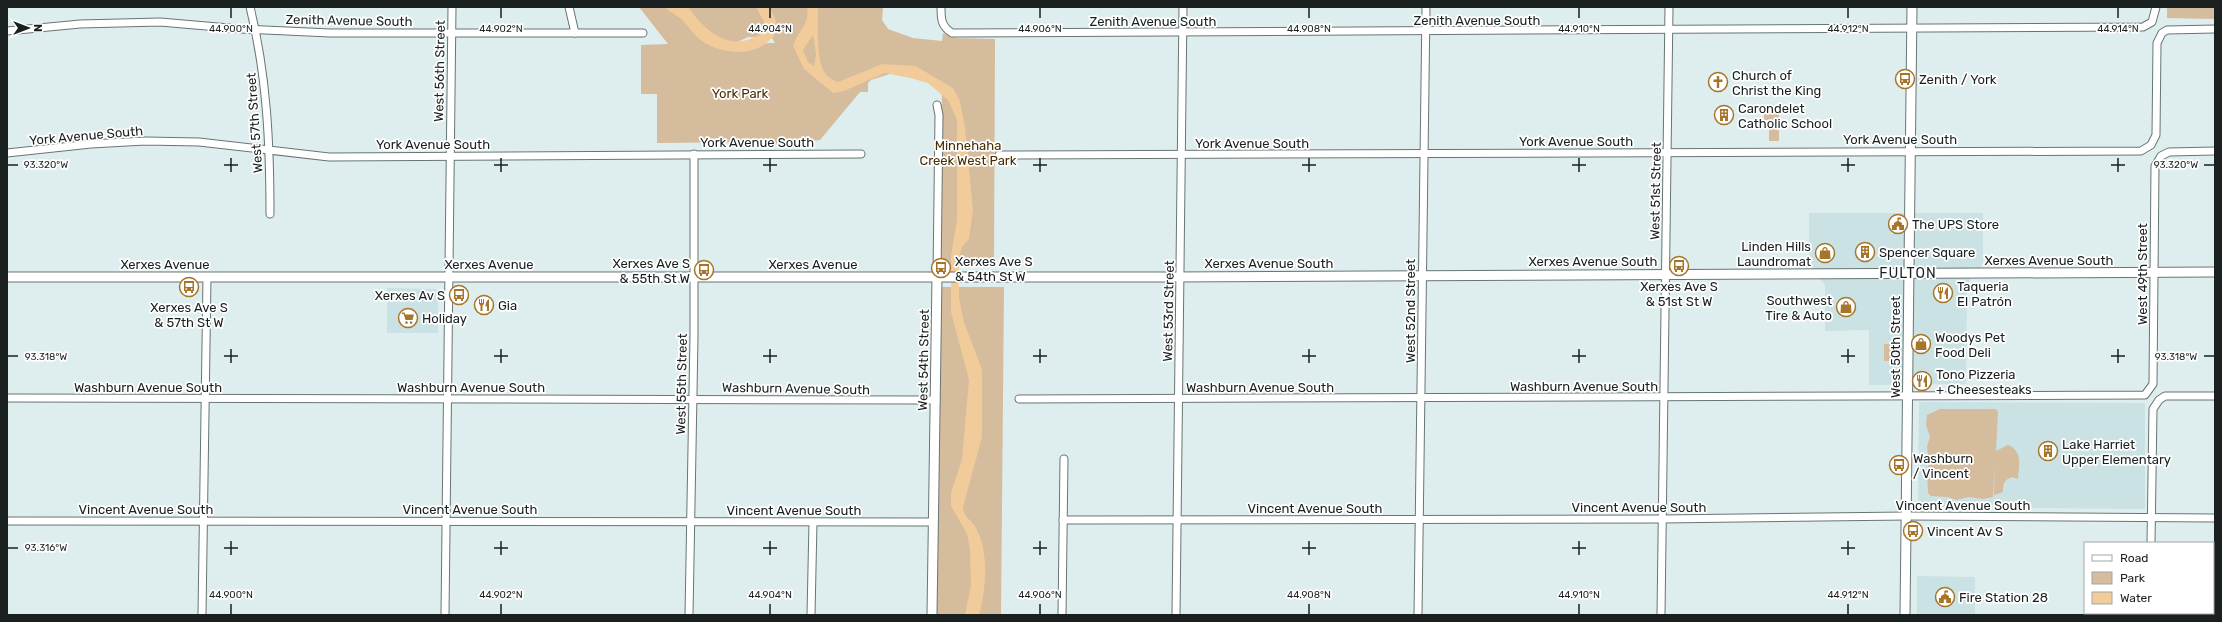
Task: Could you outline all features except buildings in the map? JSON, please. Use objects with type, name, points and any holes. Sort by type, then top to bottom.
[{"type":"street","name":"West 57th Street","points":[[250,7],[267,103],[270,150],[270,214]]},
{"type":"street","name":"West 56th Street","points":[[445,615],[452,7]]},
{"type":"street","points":[[569,7],[575,33]]},
{"type":"street","name":"Zenith Avenue South","points":[[941,7],[941,21],[946,29],[952,33],[1912,30],[2143,27],[2152,22],[2156,7]]},
{"type":"street","name":"West 53rd Street","points":[[1176,615],[1183,7]]},
{"type":"street","name":"West 52nd Street","points":[[1418,615],[1426,7]]},
{"type":"street","name":"West 51st Street","points":[[1661,615],[1669,7]]},
{"type":"street","name":"West 50th Street","points":[[1905,615],[1912,7]]},
{"type":"street","name":"Zenith Avenue South","points":[[7,31],[120,22],[201,24],[255,30],[330,33],[643,33]]},
{"type":"street","name":"York Avenue South","points":[[1000,155],[2141,151],[2151,145],[2156,135],[2157,43],[2162,33],[2172,29],[2215,29]]},
{"type":"street","name":"West 54th Street","points":[[932,615],[939,115],[937,105]]},
{"type":"street","name":"York Avenue South","points":[[7,153],[91,144],[145,141],[199,142],[329,157],[862,154]]},
{"type":"street","name":"West 49th Street","points":[[2148,392],[2153,384],[2155,166],[2161,156],[2169,152],[2215,152]]},
{"type":"street","name":"West 55th Street","points":[[689,615],[694,337],[694,154]]},
{"type":"street","name":"Xerxes Avenue South","points":[[971,276],[1181,277],[2215,272]]},
{"type":"street","name":"Xerxes Avenue","points":[[7,277],[971,276]]},
{"type":"street","points":[[202,615],[206,277]]},
{"type":"street","name":"Washburn Avenue South","points":[[1019,399],[1664,398],[1908,395],[2139,396],[2148,392]]},
{"type":"street","points":[[2151,542],[2153,409],[2159,400],[2165,396],[2215,396]]},
{"type":"street","name":"Washburn Avenue South","points":[[7,398],[936,400]]},
{"type":"street","points":[[1062,615],[1064,459]]},
{"type":"street","name":"Vincent Avenue South","points":[[1063,520],[1662,519],[1907,516],[2215,518]]},
{"type":"street","name":"Vincent Avenue South","points":[[7,521],[934,522]]},
{"type":"street","points":[[811,615],[813,522]]},
{"type":"shaded area","points":[[1809,213],[1983,213],[1983,263],[1967,284],[1966,384],[1869,385],[1869,330],[1825,331],[1825,285],[1809,263]]},
{"type":"shaded area","points":[[387,288],[438,289],[438,333],[387,333]]},
{"type":"shaded area","points":[[1919,402],[2145,403],[2145,509],[1918,507]]},
{"type":"shaded area","points":[[1917,576],[1975,577],[1975,615],[1917,615]]},
{"type":"green space","points":[[639,7],[883,7],[882,20],[888,29],[913,38],[942,41],[943,33],[954,38],[995,39],[994,266],[941,266],[942,82],[915,66],[871,80],[868,83],[868,92],[860,92],[820,140],[761,147],[760,142],[657,143],[657,94],[641,94],[641,45],[668,44]],"holes":[[[748,37],[772,38],[775,43],[733,44]]]},
{"type":"green space","points":[[2167,7],[2215,7],[2215,19],[2167,18]]},
{"type":"green space","points":[[1764,105],[1779,105],[1779,141],[1769,141],[1769,120],[1764,120]]},
{"type":"green space","points":[[941,287],[1004,287],[1001,615],[936,615]]},
{"type":"green space","points":[[1884,344],[1898,344],[1898,361],[1884,361]]},
{"type":"green space","points":[[1940,409],[1996,409],[1998,412],[1996,451],[2008,445],[2016,451],[2019,459],[2018,479],[2012,477],[2007,479],[2004,484],[2003,492],[1994,495],[1995,463],[1993,497],[1983,499],[1968,497],[1956,500],[1948,497],[1931,496],[1928,493],[1927,473],[1929,461],[1927,447],[1930,437],[1926,425],[1927,415]]},
{"type":"water","points":[[664,7],[688,7],[708,29],[724,39],[733,41],[743,41],[753,38],[765,31],[767,27],[756,7],[769,7],[774,15],[778,29],[772,38],[764,45],[755,49],[735,52],[725,51],[715,48],[702,41],[681,19]]},
{"type":"water","points":[[807,7],[818,7],[818,42],[820,60],[825,73],[832,79],[838,82],[882,64],[915,66],[953,88],[960,101],[965,127],[973,210],[969,239],[962,247],[959,258],[959,298],[964,322],[982,370],[982,437],[963,507],[965,515],[977,530],[981,539],[985,560],[985,583],[979,615],[965,615],[971,585],[970,550],[967,534],[951,506],[951,493],[962,459],[969,380],[951,312],[951,256],[957,220],[957,120],[948,100],[928,83],[910,78],[885,73],[844,91],[833,93],[804,69],[793,46],[805,23]],"holes":[[[813,35],[816,54],[814,66],[808,62],[803,50]]]},
{"type":"place","name":"Zenith / York","points":[[1905,79]]},
{"type":"place","name":"Church of Christ the King","points":[[1718,82]]},
{"type":"place","name":"Carondelet Catholic School","points":[[1724,115]]},
{"type":"place","name":"The UPS Store","points":[[1898,224]]},
{"type":"place","name":"Spencer Square","points":[[1865,252]]},
{"type":"place","name":"Linden Hills Laundromat","points":[[1825,253]]},
{"type":"place","name":"Xerxes Ave S & 51st St W","points":[[1679,266]]},
{"type":"place","name":"Xerxes Ave S & 54th St W","points":[[941,268]]},
{"type":"place","name":"Xerxes Ave S & 55th St W","points":[[704,270]]},
{"type":"place","name":"Xerxes Ave S & 57th St W","points":[[189,287]]},
{"type":"place","name":"Taqueria El Patrón","points":[[1943,293]]},
{"type":"place","name":"Xerxes Av S","points":[[459,295]]},
{"type":"place","name":"Gia","points":[[484,305]]},
{"type":"place","name":"Southwest Tire & Auto","points":[[1846,307]]},
{"type":"place","name":"Holiday","points":[[408,318]]},
{"type":"place","name":"Woodys Pet Food Deli","points":[[1921,344]]},
{"type":"place","name":"Tono Pizzeria + Cheesesteaks","points":[[1922,381]]},
{"type":"place","name":"Lake Harriet Upper Elementary","points":[[2048,451]]},
{"type":"place","name":"Washburn / Vincent","points":[[1899,465]]},
{"type":"place","name":"Vincent Av S","points":[[1913,531]]},
{"type":"place","name":"Fire Station 28","points":[[1945,597]]},
{"type":"district","name":"FULTON","points":[[1908,273]]},
{"type":"park label","name":"York Park","points":[[740,93]]},
{"type":"park label","name":"Minnehaha Creek West Park","points":[[968,152]]}]
